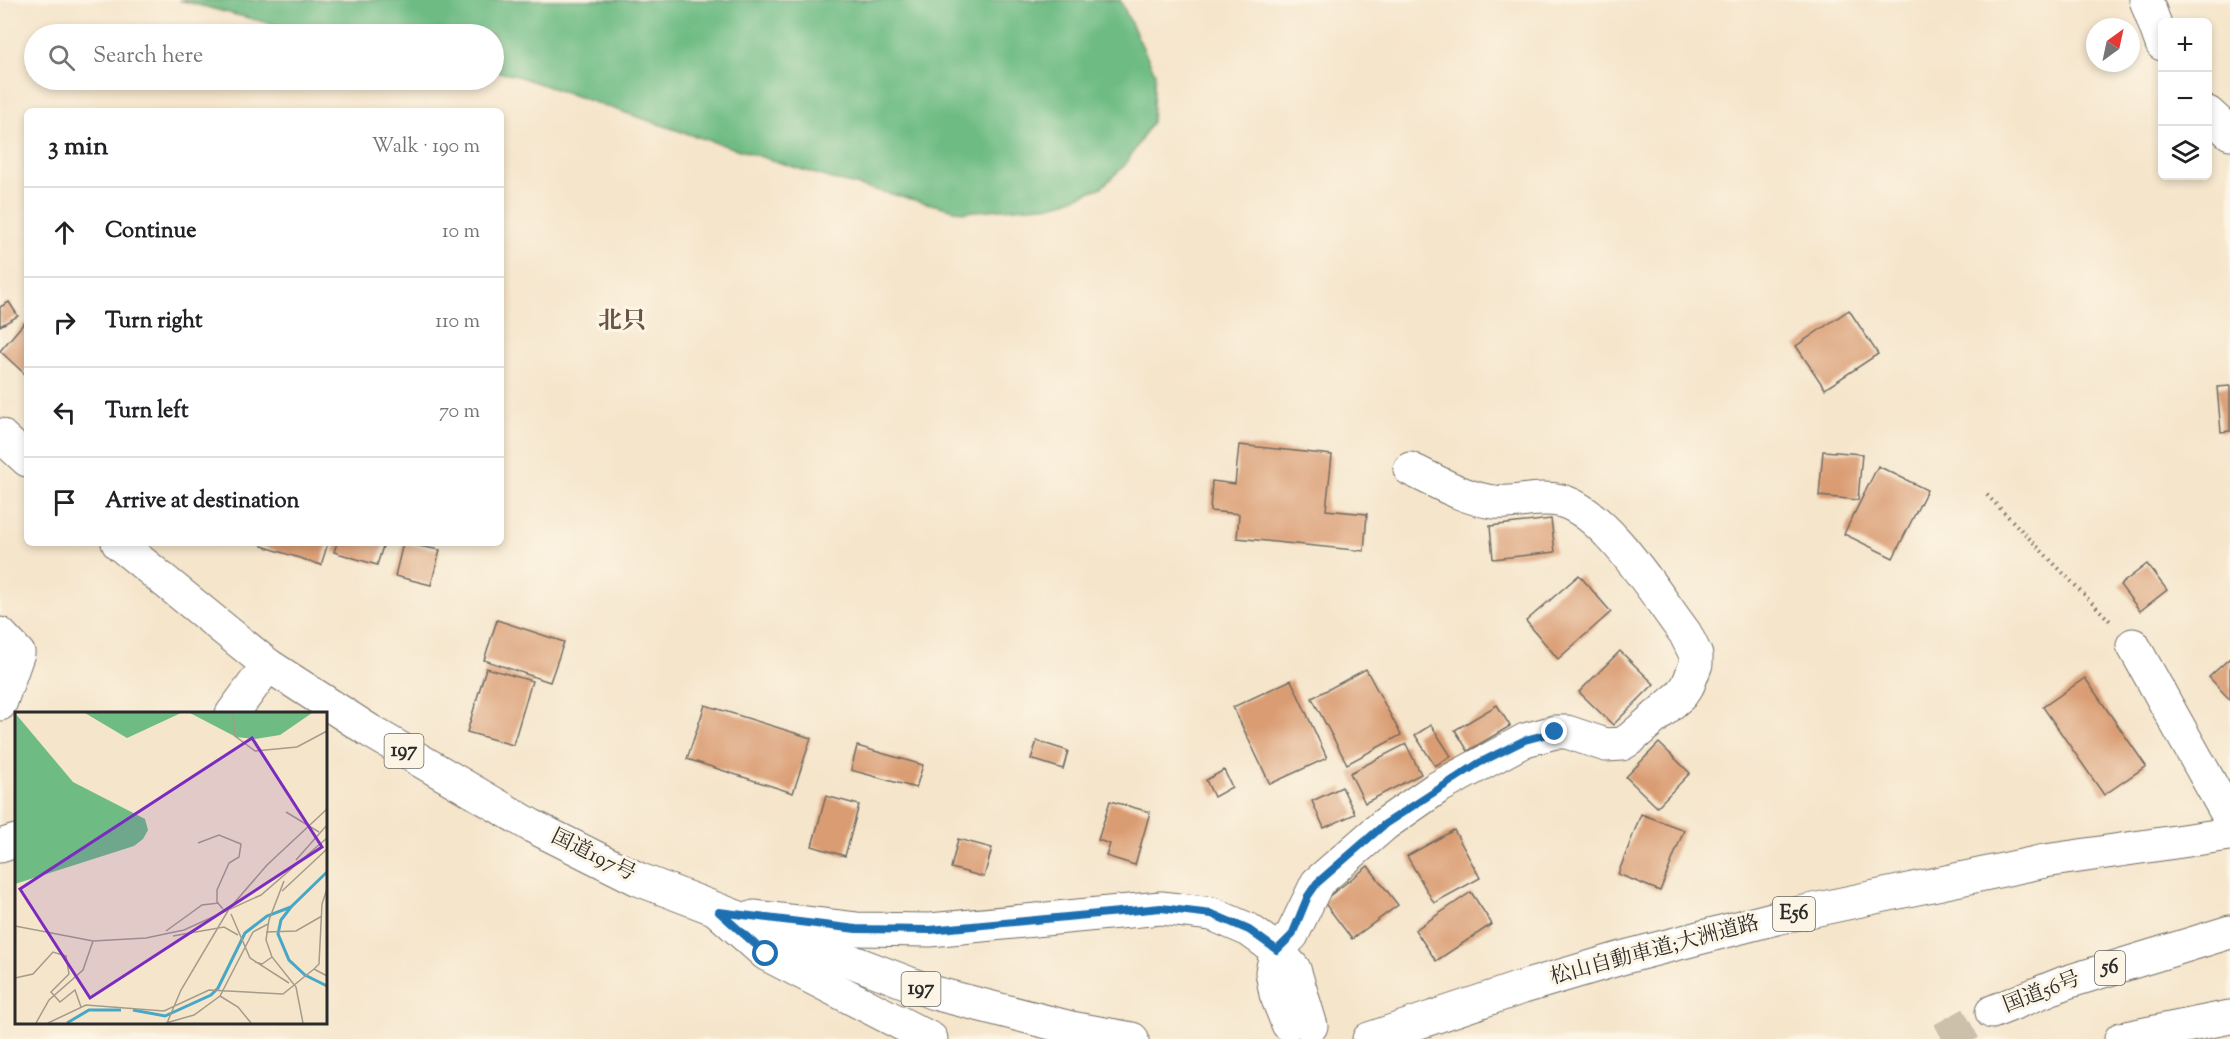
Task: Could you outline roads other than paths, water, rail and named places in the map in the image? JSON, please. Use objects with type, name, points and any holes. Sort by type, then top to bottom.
[{"type":"main road","points":[[2146,0],[2158,31]]},
{"type":"main road","points":[[2212,117],[2230,133]]},
{"type":"main road","points":[[0,435],[24,457]]},
{"type":"main road","points":[[1299,1025],[1276,994],[1272,972],[1277,950],[1292,935],[1308,896],[1317,883],[1385,824],[1437,788],[1488,759],[1542,734],[1567,732],[1606,745],[1622,744],[1681,695],[1694,674],[1696,655],[1692,643],[1607,531],[1596,521],[1561,500],[1546,499],[1512,503],[1478,499],[1410,469]]},
{"type":"main road","name":"国道197号","points":[[122,546],[268,665],[370,731],[532,826],[638,879],[934,993],[1071,1028],[1131,1039]]},
{"type":"main road","points":[[0,634],[18,653],[0,704]]},
{"type":"main road","points":[[2133,645],[2230,819]]},
{"type":"main road","points":[[233,712],[268,665]]},
{"type":"main road","name":"松山自動車道;大洲道路","points":[[1370,1039],[1517,989],[1625,957],[1776,918],[2045,861],[2230,834]]},
{"type":"main road","points":[[0,846],[15,841]]},
{"type":"main road","points":[[719,912],[856,929],[930,930],[1161,908],[1212,914],[1249,930],[1277,950]]},
{"type":"main road","points":[[719,912],[766,954],[930,1039]]},
{"type":"main road","name":"国道56号","points":[[1992,1012],[2064,983],[2230,932]]},
{"type":"main road","points":[[2121,1039],[2230,1017]]},
{"type":"tunnel","points":[[1942,1039],[1992,1012]]},
{"type":"district","name":"北只","points":[[622,322]]}]
